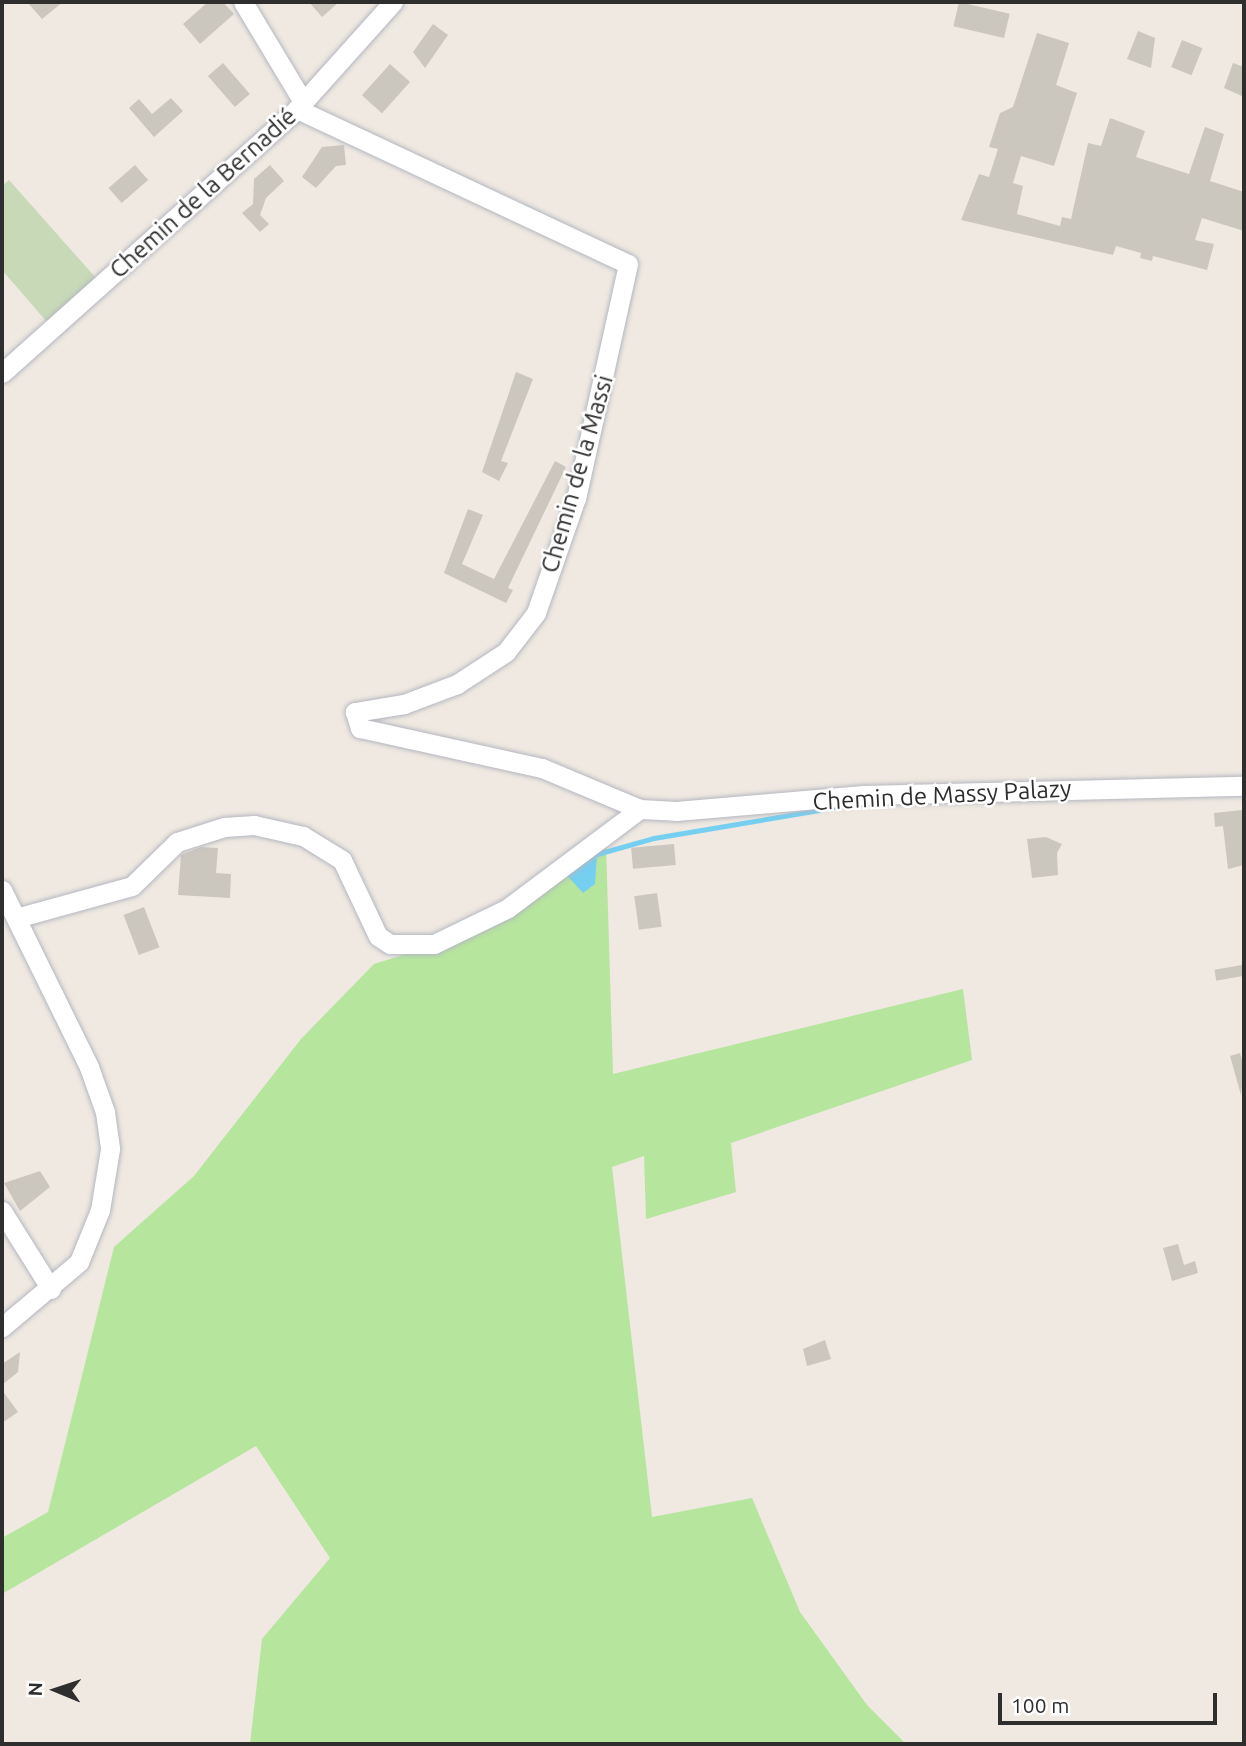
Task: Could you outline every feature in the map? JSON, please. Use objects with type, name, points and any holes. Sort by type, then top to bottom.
[{"type":"street","points":[[243,2],[300,105]]},
{"type":"street","name":"Chemin de la Bernadié","points":[[2,373],[300,105],[393,2]]},
{"type":"street","name":"Chemin de la Massi","points":[[300,105],[628,264],[576,498],[536,613],[506,652],[457,684],[404,704],[355,712],[360,728],[542,768],[640,809]]},
{"type":"street","name":"Chemin de Massy Palazy","points":[[640,809],[717,810],[863,795],[1244,786]]},
{"type":"street","points":[[16,918],[132,886],[177,842],[224,827],[254,825],[303,836],[342,860],[378,936],[390,944],[434,944],[508,908],[607,837],[640,809]]},
{"type":"street","points":[[2,890],[89,1066],[110,1133],[100,1210],[79,1262],[51,1289],[2,1327]]},
{"type":"street","points":[[2,1211],[51,1289]]},
{"type":"green space","points":[[9,180],[96,278],[47,322],[2,270],[2,186]]},
{"type":"green space","points":[[606,845],[613,1074],[963,989],[972,1060],[731,1143],[736,1192],[646,1219],[644,1156],[612,1167],[652,1517],[752,1498],[800,1612],[867,1705],[906,1744],[250,1744],[262,1639],[330,1558],[256,1446],[2,1594],[2,1538],[48,1512],[114,1247],[194,1176],[301,1039],[374,964],[490,928]]},
{"type":"water","points":[[597,854],[595,884],[583,893],[564,872]]},
{"type":"building","points":[[27,2],[63,2],[42,19]]},
{"type":"building","points":[[208,2],[223,2],[234,14],[200,44],[183,24]]},
{"type":"building","points":[[309,2],[339,2],[322,17]]},
{"type":"building","points":[[959,2],[1010,14],[1004,38],[953,26]]},
{"type":"building","points":[[433,24],[448,35],[425,68],[413,52]]},
{"type":"building","points":[[1138,31],[1155,38],[1151,68],[1127,59]]},
{"type":"building","points":[[1037,33],[1069,43],[1056,85],[1077,93],[1054,166],[1021,156],[1013,183],[1023,186],[1017,214],[1060,226],[1062,217],[1071,219],[1088,143],[1101,146],[1110,118],[1145,131],[1136,157],[1189,174],[1205,127],[1224,134],[1210,181],[1244,192],[1244,231],[1202,218],[1195,240],[1214,244],[1207,270],[1153,256],[1152,261],[1140,258],[1141,253],[1116,246],[1113,255],[961,220],[979,174],[989,177],[998,149],[989,147],[1000,113],[1013,107]]},
{"type":"building","points":[[1182,40],[1202,48],[1192,75],[1171,67]]},
{"type":"building","points":[[223,63],[250,94],[235,107],[208,76]]},
{"type":"building","points":[[1233,63],[1244,67],[1244,97],[1224,88]]},
{"type":"building","points":[[390,64],[410,82],[382,113],[362,95]]},
{"type":"building","points":[[171,98],[183,111],[154,137],[129,108],[139,99],[152,114]]},
{"type":"building","points":[[344,145],[346,165],[336,166],[316,188],[302,177],[322,147]]},
{"type":"building","points":[[135,165],[148,180],[122,203],[109,188]]},
{"type":"building","points":[[270,165],[284,181],[266,198],[260,215],[269,224],[260,232],[242,213],[253,204],[254,179]]},
{"type":"building","points":[[516,372],[533,379],[501,461],[508,463],[499,481],[482,472]]},
{"type":"building","points":[[555,461],[566,467],[508,588],[513,590],[506,603],[444,573],[468,509],[483,515],[462,564],[494,579]]},
{"type":"building","points":[[1242,810],[1244,865],[1228,869],[1223,826],[1215,827],[1214,813]]},
{"type":"building","points":[[1046,837],[1062,844],[1057,853],[1058,875],[1032,878],[1027,839]]},
{"type":"building","points":[[674,844],[676,865],[633,869],[631,848]]},
{"type":"building","points":[[201,847],[218,848],[216,873],[231,874],[230,898],[178,895],[181,855]]},
{"type":"building","points":[[657,893],[662,927],[639,930],[634,896]]},
{"type":"building","points":[[144,907],[159,947],[139,955],[123,915]]},
{"type":"building","points":[[1242,965],[1244,976],[1216,981],[1214,970]]},
{"type":"building","points":[[1240,1053],[1244,1066],[1241,1095],[1230,1056]]},
{"type":"building","points":[[40,1171],[50,1187],[20,1211],[4,1183]]},
{"type":"building","points":[[1178,1244],[1184,1265],[1195,1261],[1198,1273],[1172,1281],[1163,1248]]},
{"type":"building","points":[[825,1340],[831,1359],[807,1366],[803,1349]]},
{"type":"building","points":[[20,1352],[18,1372],[2,1385],[2,1364]]},
{"type":"building","points":[[2,1390],[18,1412],[2,1423]]},
{"type":"waterway","points":[[597,854],[654,838],[843,806]]}]
